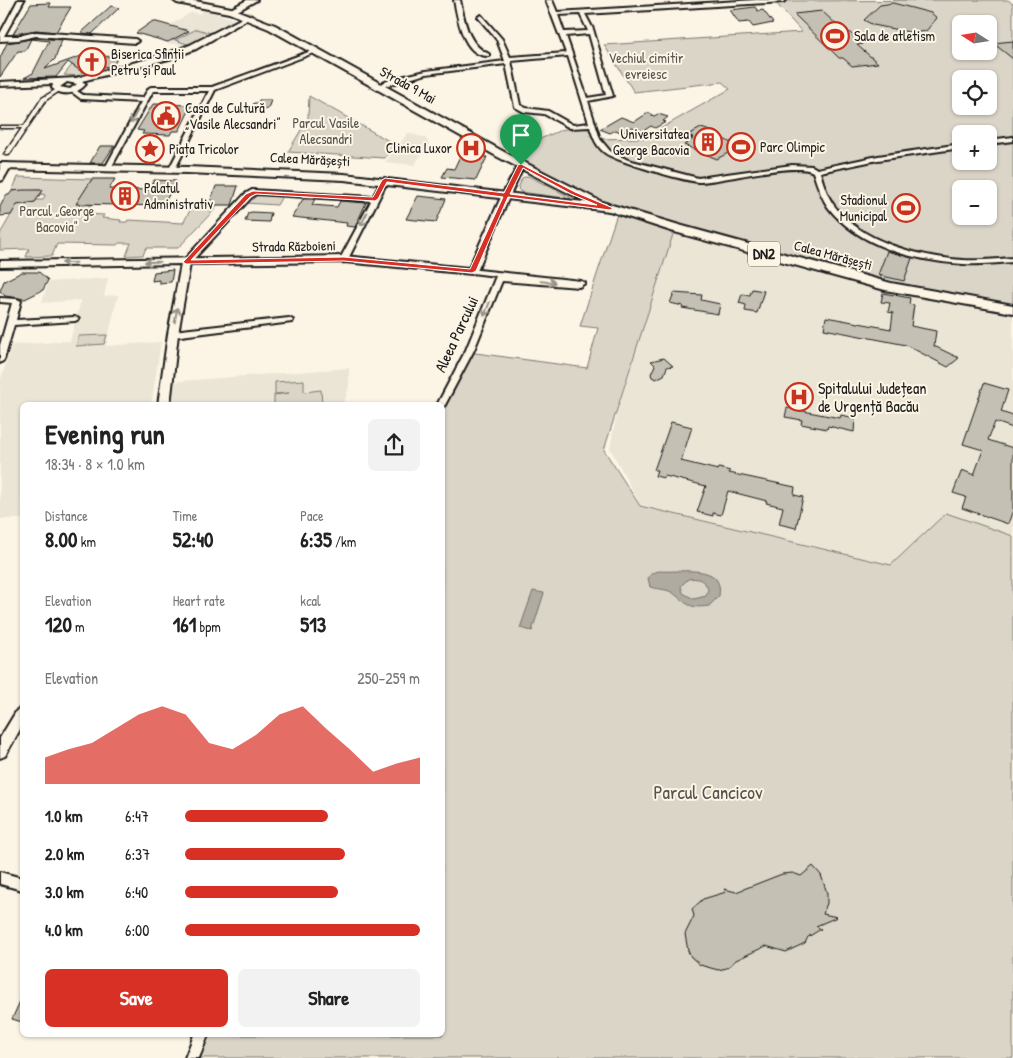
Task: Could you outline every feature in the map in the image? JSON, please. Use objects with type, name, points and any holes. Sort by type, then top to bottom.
[{"type":"main road","name":"Strada 9 Mai","points":[[177,0],[231,11],[272,27],[573,193],[614,210]]},
{"type":"main road","points":[[231,11],[253,0]]},
{"type":"main road","name":"Calea Mărășești","points":[[3,166],[285,173],[385,180],[614,210],[890,287],[1013,309]]},
{"type":"street","points":[[21,0],[0,38],[18,38],[36,34],[135,41]]},
{"type":"street","points":[[457,0],[468,38],[476,50],[487,55]]},
{"type":"street","points":[[549,0],[570,54],[596,140],[608,152],[626,161],[691,179],[722,178],[792,167],[812,168],[816,171],[824,193],[832,207],[853,228],[896,249],[947,260],[974,262],[1013,260]]},
{"type":"street","points":[[555,14],[783,0]]},
{"type":"street","points":[[582,13],[591,32],[610,96],[584,100]]},
{"type":"street","points":[[0,84],[76,80],[166,57],[193,47],[248,17]]},
{"type":"street","points":[[481,17],[500,40],[508,60],[517,106],[524,110],[546,112],[572,127],[591,125]]},
{"type":"street","points":[[563,34],[591,32]]},
{"type":"street","points":[[72,90],[81,97],[145,97],[211,92],[316,51]]},
{"type":"street","points":[[379,86],[400,78],[456,68],[508,60],[570,54]]},
{"type":"street","points":[[20,83],[58,90],[72,90],[81,86],[81,82],[76,80]]},
{"type":"street","points":[[58,90],[57,84],[62,81]]},
{"type":"street","points":[[7,154],[13,148],[44,100],[58,90]]},
{"type":"street","points":[[172,169],[211,92]]},
{"type":"street","points":[[108,168],[145,97]]},
{"type":"street","points":[[0,127],[26,127]]},
{"type":"street","points":[[997,141],[1013,139]]},
{"type":"street","points":[[816,171],[878,158],[952,147]]},
{"type":"street","points":[[472,271],[521,165]]},
{"type":"street","points":[[0,178],[3,166]]},
{"type":"street","points":[[344,259],[385,180]]},
{"type":"street","points":[[164,402],[173,334],[186,262],[248,196],[255,192],[375,199]]},
{"type":"street","name":"Strada Războieni","points":[[0,264],[344,259],[472,271]]},
{"type":"street","name":"Aleea Parcului","points":[[443,402],[470,350],[500,276],[472,271]]},
{"type":"street","points":[[500,276],[581,283],[578,285],[500,276]]},
{"type":"street","points":[[0,300],[17,301],[0,360]]},
{"type":"street","points":[[11,323],[74,319]]},
{"type":"street","points":[[173,334],[289,320]]},
{"type":"street","points":[[1,747],[20,717]]},
{"type":"street","points":[[0,878],[20,883]]},
{"type":"street","points":[[192,1058],[200,1037]]},
{"type":"shaded area","points":[[205,10],[237,20],[189,46],[165,43],[166,40],[149,37],[192,12],[198,14]]},
{"type":"shaded area","points":[[408,133],[426,138],[429,145],[414,165],[385,162]]},
{"type":"shaded area","name":"Spitalului Județean de Urgență Bacău","points":[[675,228],[1013,309],[1013,536],[946,513],[892,565],[640,505],[610,448],[617,412]]},
{"type":"shaded area","points":[[108,278],[104,296],[118,295],[106,346],[161,342],[151,402],[20,402],[20,519],[0,519],[0,381],[12,345],[70,341],[81,300],[42,303],[48,282]]},
{"type":"shaded area","points":[[349,368],[349,387],[344,402],[166,402],[169,382]]},
{"type":"shaded area","points":[[659,571],[689,571],[708,574],[715,578],[719,585],[719,596],[709,606],[692,606],[671,592],[650,587],[648,578],[652,573]],"holes":[[[691,578],[705,583],[708,589],[706,596],[694,599],[683,593],[681,586]]]},
{"type":"shaded area","points":[[533,591],[544,593],[532,631],[520,628]]},
{"type":"green space","name":"Parcul Cancicov","points":[[1008,0],[1013,4],[1013,309],[962,302],[675,228],[604,450],[640,506],[891,565],[946,513],[1013,536],[1013,1058],[195,1058],[202,1037],[445,1037],[445,402],[443,402],[468,352],[587,368],[598,328],[580,326],[618,211],[502,155],[572,127],[591,125],[596,139],[644,138],[730,89],[722,82],[634,92],[604,45],[802,32],[774,1]]},
{"type":"green space","points":[[197,29],[211,33],[190,45],[175,40]]},
{"type":"green space","points":[[114,64],[112,67],[83,76],[64,75],[72,65],[82,72],[102,65],[106,67]]},
{"type":"green space","name":"Parcul Vasile Alecsandri","points":[[309,96],[396,145],[385,158],[288,152],[308,118]]},
{"type":"green space","points":[[528,176],[571,199],[521,192],[518,189],[522,178]]},
{"type":"green space","name":"Parcul „George Bacovia\"","points":[[18,177],[92,179],[77,204],[91,204],[86,214],[104,215],[102,218],[121,220],[120,222],[127,222],[128,220],[183,223],[192,207],[217,207],[178,248],[146,248],[143,255],[126,256],[131,243],[119,243],[117,245],[57,244],[52,256],[26,257],[29,249],[0,250],[0,234],[15,208],[14,205],[43,200],[45,195],[41,194],[42,190],[12,191]]},
{"type":"green space","points":[[255,193],[283,195],[277,205],[246,203]]},
{"type":"green space","points":[[107,335],[104,344],[76,346],[79,336]]},
{"type":"green space","points":[[304,380],[304,392],[321,390],[322,402],[274,402],[274,395],[289,393],[275,394],[275,382]]},
{"type":"building","points":[[51,3],[49,7],[71,7],[56,32],[36,30],[13,34],[31,4]]},
{"type":"building","points":[[893,3],[931,13],[937,18],[926,31],[914,33],[873,25],[864,20],[880,5]]},
{"type":"building","points":[[111,6],[119,8],[92,34],[81,33]]},
{"type":"building","points":[[755,7],[758,11],[763,10],[773,23],[753,27],[749,22],[739,23],[730,10]]},
{"type":"building","name":"Sala de atletism","points":[[822,11],[840,28],[843,27],[863,44],[857,45],[878,63],[852,66],[843,58],[839,58],[794,14]]},
{"type":"building","points":[[153,21],[189,31],[168,42],[136,33]]},
{"type":"building","points":[[36,38],[62,40],[55,59],[45,69],[98,50],[107,57],[112,54],[118,57],[114,64],[106,67],[102,65],[82,72],[68,62],[56,77],[24,78],[33,73],[49,41],[31,39],[25,51],[18,51],[0,77],[0,58],[7,43]]},
{"type":"building","points":[[1013,41],[1013,59],[998,47],[998,42]]},
{"type":"building","points":[[259,100],[271,100],[268,109],[261,110],[260,113],[251,113],[254,103],[258,103]]},
{"type":"building","name":"Casa de Cultură „Vasile Alecsandri”","points":[[153,104],[192,105],[179,131],[172,131],[170,135],[142,134],[144,131],[137,130]]},
{"type":"building","points":[[648,113],[654,116],[658,114],[668,117],[663,121],[666,122],[655,128],[651,126],[643,131],[632,127],[622,133],[616,130],[610,133],[600,129],[621,117],[634,122]]},
{"type":"building","name":"Universitatea George Bacovia","points":[[701,128],[717,133],[715,134],[731,143],[735,149],[717,159],[684,145],[693,139],[690,138],[693,137],[688,135]]},
{"type":"building","points":[[100,146],[114,146],[103,163],[90,163]]},
{"type":"building","points":[[461,154],[487,157],[476,180],[442,177],[447,168],[454,169]]},
{"type":"building","name":"Palatul Administrativ","points":[[92,179],[115,179],[109,189],[149,190],[154,180],[176,181],[163,206],[76,204]]},
{"type":"building","points":[[216,186],[238,186],[232,205],[209,205]]},
{"type":"building","points":[[43,190],[35,202],[17,205],[11,215],[0,216],[0,207],[6,195],[9,195],[12,191]]},
{"type":"building","points":[[418,196],[446,199],[436,222],[406,219]]},
{"type":"building","points":[[303,199],[315,199],[312,205],[337,207],[340,201],[366,203],[355,227],[346,226],[347,223],[292,217]]},
{"type":"building","points":[[248,213],[271,213],[269,222],[245,221]]},
{"type":"building","points":[[887,251],[912,258],[904,281],[878,275]]},
{"type":"building","points":[[173,270],[171,282],[159,283],[159,280],[152,281],[154,272]]},
{"type":"building","points":[[22,272],[39,272],[48,280],[43,290],[25,299],[5,296],[0,291],[4,281]]},
{"type":"building","points":[[752,289],[764,291],[757,313],[745,311],[746,305],[739,303],[742,294],[750,295]]},
{"type":"building","points":[[674,293],[702,295],[701,300],[720,304],[718,314],[682,308],[683,306],[670,303]]},
{"type":"building","points":[[883,293],[910,298],[909,304],[914,305],[911,326],[936,331],[934,346],[959,358],[948,367],[906,345],[824,329],[826,317],[891,329],[893,313],[888,312],[890,303],[881,302]]},
{"type":"building","points":[[664,358],[673,366],[667,367],[664,375],[656,379],[652,377],[651,374],[655,365],[651,361]]},
{"type":"building","points":[[984,383],[1008,390],[1001,412],[1013,416],[1013,428],[995,422],[988,440],[1013,448],[1013,510],[1008,524],[962,508],[966,497],[953,493],[962,470],[974,475],[983,450],[963,444]]},
{"type":"building","points":[[787,408],[840,418],[841,415],[855,418],[854,432],[828,426],[827,429],[801,424],[802,420],[785,417]]},
{"type":"building","points":[[671,422],[692,427],[681,461],[718,470],[719,468],[730,471],[729,473],[795,487],[794,495],[803,497],[796,528],[779,524],[783,507],[728,491],[721,515],[713,513],[713,516],[697,512],[706,486],[665,476],[664,478],[655,476],[657,470],[654,470]]},
{"type":"building","points":[[813,866],[821,875],[827,893],[827,903],[823,914],[837,917],[816,926],[821,929],[808,937],[805,943],[786,952],[766,946],[736,960],[727,968],[718,970],[700,965],[691,957],[685,934],[694,916],[692,909],[703,899],[726,892],[724,889],[736,892],[782,874],[793,873],[801,876]]},
{"type":"building","points":[[20,1001],[20,1021],[12,1019]]},
{"type":"place","name":"Sala de atletism","points":[[835,36]]},
{"type":"place","name":"Biserica Sfinții Petru și Paul","points":[[92,62]]},
{"type":"place","name":"Casa de Cultură „Vasile Alecsandri”","points":[[166,116]]},
{"type":"place","name":"Universitatea George Bacovia","points":[[708,142]]},
{"type":"place","name":"Parc Olimpic","points":[[741,147]]},
{"type":"place","name":"Clinica Luxor","points":[[471,148]]},
{"type":"place","name":"Piața Tricolor","points":[[150,149]]},
{"type":"place","name":"Palatul Administrativ","points":[[125,196]]},
{"type":"place","name":"Stadionul Municipal","points":[[906,208]]},
{"type":"place","name":"Spitalului Județean de Urgență Bacău","points":[[799,397]]},
{"type":"route","points":[[521,165],[506,195],[385,180],[375,199],[308,194],[251,193],[186,262],[344,259],[472,271],[506,195],[610,208],[573,193],[521,165]]},
{"type":"park label","name":"Vechiul cimitir evreiesc","points":[[646,66]]}]
